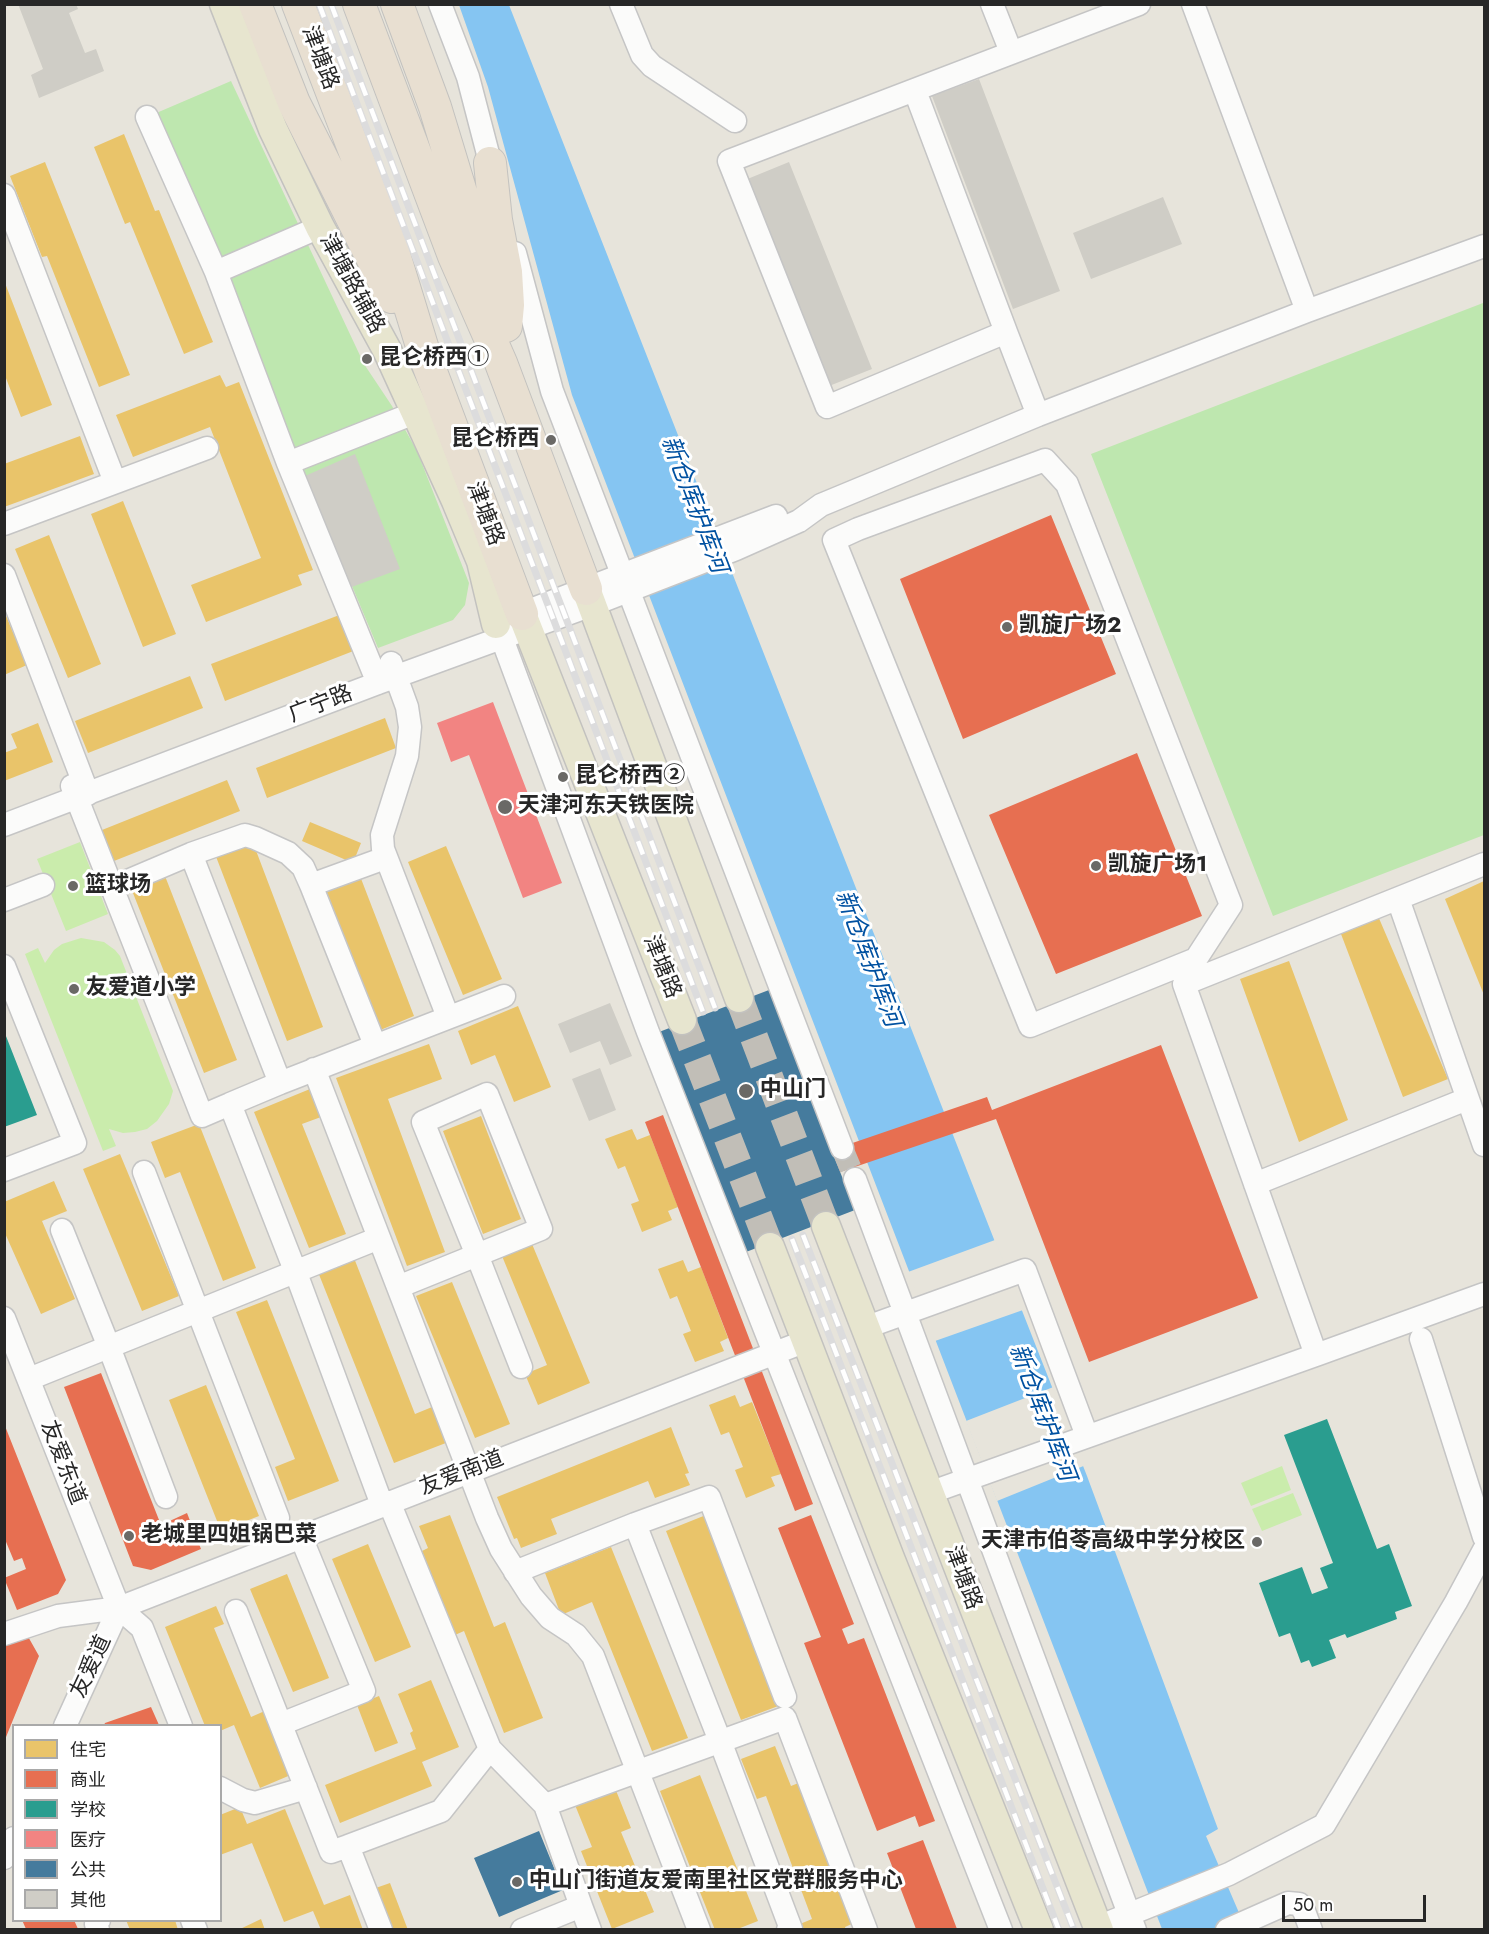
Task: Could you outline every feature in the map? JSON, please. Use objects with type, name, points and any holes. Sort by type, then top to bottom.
[{"type":"highway","points":[[255,4],[294,103],[387,288],[425,356]]},
{"type":"highway","name":"津塘路","points":[[298,4],[392,248],[512,626]]},
{"type":"highway","points":[[359,4],[454,256],[501,363],[589,597]]},
{"type":"highway","points":[[397,4],[435,107],[477,244],[501,363]]},
{"type":"highway","points":[[490,163],[496,220],[506,272],[508,305],[501,363]]},
{"type":"main road","name":"津塘路辅路","points":[[224,4],[273,129],[320,227],[387,350],[417,412],[481,561],[512,626]]},
{"type":"main road","points":[[589,597],[739,998]]},
{"type":"main road","name":"津塘路","points":[[512,626],[682,1020]]},
{"type":"main road","name":"津塘路","points":[[826,1226],[1099,1928]]},
{"type":"main road","points":[[771,1247],[890,1558],[1039,1929]]},
{"type":"street","points":[[440,4],[468,77],[552,391],[630,581],[842,1148]]},
{"type":"street","points":[[621,4],[642,55],[652,66],[735,121]]},
{"type":"street","points":[[992,4],[1011,52]]},
{"type":"street","points":[[1006,332],[827,407],[729,160],[1139,4]]},
{"type":"street","points":[[1193,4],[1307,311]]},
{"type":"street","points":[[915,91],[1038,415]]},
{"type":"street","points":[[147,117],[216,272],[288,463],[385,673],[407,706],[410,727],[407,756],[382,835],[385,858],[448,1017]]},
{"type":"street","points":[[4,195],[115,482]]},
{"type":"street","points":[[216,272],[320,227]]},
{"type":"street","name":"广宁路","points":[[4,825],[80,790],[385,673],[732,541],[799,521],[821,505],[1038,415],[1307,311],[1485,246]]},
{"type":"street","points":[[288,463],[417,412]]},
{"type":"street","points":[[4,524],[207,448]]},
{"type":"street","points":[[821,505],[834,540],[1030,1026],[1197,959],[1231,905],[1067,484],[1045,460],[834,540]]},
{"type":"street","points":[[4,574],[80,790],[111,888],[202,1116],[375,1045],[504,996]]},
{"type":"street","points":[[512,626],[648,1032],[1001,1929]]},
{"type":"street","name":"广宁路","points":[[4,811],[80,790]]},
{"type":"street","points":[[111,888],[191,854],[244,835],[255,837],[288,853],[303,867],[375,1045]]},
{"type":"street","points":[[191,854],[280,1083]]},
{"type":"street","points":[[311,885],[385,858]]},
{"type":"street","points":[[1316,1354],[1184,984],[1485,864]]},
{"type":"street","points":[[4,900],[43,885]]},
{"type":"street","points":[[1398,899],[1485,1145]]},
{"type":"street","points":[[4,966],[75,1143],[4,1170]]},
{"type":"street","points":[[314,1070],[468,1471],[501,1549],[514,1572],[550,1618],[576,1635],[592,1656],[699,1929]]},
{"type":"street","points":[[398,1287],[477,1255],[541,1229],[487,1095],[423,1122],[477,1255],[521,1367]]},
{"type":"street","points":[[1255,1184],[1467,1099]]},
{"type":"street","points":[[230,1104],[386,1504],[490,1749],[545,1805],[590,1929]]},
{"type":"street","points":[[144,1172],[278,1518]]},
{"type":"street","points":[[855,1179],[1132,1922]]},
{"type":"street","points":[[62,1230],[110,1347],[166,1497]]},
{"type":"street","points":[[19,1371],[110,1347],[379,1238]]},
{"type":"street","points":[[867,1327],[1025,1270],[1078,1439]]},
{"type":"street","points":[[929,1493],[1485,1294]]},
{"type":"street","name":"友爱东道","points":[[4,1318],[19,1371],[119,1608]]},
{"type":"street","points":[[1421,1339],[1485,1537]]},
{"type":"street","name":"友爱南道","points":[[6,1629],[58,1616],[119,1608],[806,1341]]},
{"type":"street","points":[[514,1572],[709,1497],[785,1696]]},
{"type":"street","points":[[635,1524],[720,1741],[790,1929],[788,1929]]},
{"type":"street","points":[[281,1724],[364,1691],[301,1537]]},
{"type":"street","points":[[1099,1928],[1132,1922],[1155,1904],[1229,1874],[1324,1826],[1485,1550]]},
{"type":"street","points":[[119,1608],[142,1628],[181,1724]]},
{"type":"street","name":"友爱道","points":[[65,1724],[119,1608]]},
{"type":"street","points":[[236,1611],[331,1852],[441,1811],[490,1749]]},
{"type":"street","points":[[545,1805],[784,1718],[866,1929]]},
{"type":"street","points":[[222,1789],[243,1800],[255,1803],[306,1788]]},
{"type":"street","points":[[4,1858],[12,1842]]},
{"type":"street","points":[[348,1845],[381,1929]]},
{"type":"street","points":[[1237,1925],[1288,1903],[1299,1904],[1311,1929]]},
{"type":"street","points":[[522,1929],[581,1906]]},
{"type":"green space","points":[[231,81],[364,364],[392,406],[417,451],[469,583],[465,605],[453,620],[378,648],[154,114]]},
{"type":"green space","points":[[1483,303],[1484,835],[1273,916],[1091,454]]},
{"type":"green space","name":"篮球场","points":[[80,842],[108,914],[66,931],[37,859]]},
{"type":"green space","points":[[81,938],[104,942],[120,956],[173,1091],[169,1104],[157,1121],[147,1129],[123,1133],[109,1129],[116,1146],[103,1151],[25,954],[38,948],[45,963],[54,950],[62,944]]},
{"type":"green space","points":[[1282,1466],[1291,1490],[1251,1506],[1241,1483]]},
{"type":"green space","points":[[1293,1493],[1302,1515],[1262,1531],[1252,1509]]},
{"type":"water","name":"新仓库护库河","points":[[459,5],[509,5],[1087,1476],[1218,1829],[1206,1836],[1246,1929],[1162,1929],[572,395],[488,87]]},
{"type":"pier","points":[[995,1240],[1023,1310],[935,1341],[908,1272]]},
{"type":"pier","points":[[1056,1386],[1086,1465],[997,1501],[966,1421]]},
{"type":"building: 住宅","points":[[124,134],[155,211],[159,210],[213,342],[184,354],[130,222],[125,224],[94,147]]},
{"type":"building: 住宅","points":[[45,162],[130,375],[99,387],[47,256],[42,257],[10,176]]},
{"type":"building: 住宅","points":[[5,283],[52,405],[21,417],[4,373]]},
{"type":"building: 住宅","points":[[220,375],[226,387],[239,382],[313,570],[298,575],[302,585],[206,622],[191,585],[261,558],[210,427],[133,457],[116,415]]},
{"type":"building: 住宅","points":[[80,436],[94,474],[4,507],[4,464]]},
{"type":"building: 住宅","points":[[123,501],[176,634],[143,647],[91,514]]},
{"type":"building: 住宅","points":[[49,535],[101,664],[68,678],[15,549]]},
{"type":"building: 住宅","points":[[4,611],[27,665],[4,675]]},
{"type":"building: 住宅","points":[[342,614],[356,650],[225,701],[211,664]]},
{"type":"building: 住宅","points":[[190,676],[203,708],[88,753],[75,721]]},
{"type":"building: 住宅","points":[[385,718],[396,748],[267,798],[256,768]]},
{"type":"building: 住宅","points":[[38,723],[53,762],[4,781],[4,753],[17,748],[11,734]]},
{"type":"building: 住宅","points":[[227,780],[240,811],[114,861],[102,830]]},
{"type":"building: 住宅","points":[[310,822],[361,843],[353,863],[302,841]]},
{"type":"building: 住宅","points":[[252,840],[323,1027],[287,1041],[215,854]]},
{"type":"building: 住宅","points":[[446,846],[502,979],[463,995],[408,862]]},
{"type":"building: 住宅","points":[[165,876],[237,1060],[204,1073],[131,888]]},
{"type":"building: 住宅","points":[[360,876],[414,1016],[378,1031],[323,890]]},
{"type":"building: 住宅","points":[[1484,881],[1484,995],[1445,899]]},
{"type":"building: 住宅","points":[[1378,916],[1448,1079],[1403,1097],[1341,934]]},
{"type":"building: 住宅","points":[[1289,961],[1348,1120],[1299,1142],[1240,979]]},
{"type":"building: 住宅","points":[[518,1006],[551,1087],[514,1102],[495,1055],[471,1065],[458,1031]]},
{"type":"building: 住宅","points":[[429,1044],[442,1079],[388,1099],[445,1252],[407,1266],[336,1078]]},
{"type":"building: 住宅","points":[[310,1089],[321,1117],[302,1124],[346,1234],[309,1248],[254,1112]]},
{"type":"building: 住宅","points":[[481,1116],[521,1219],[483,1234],[443,1131]]},
{"type":"building: 住宅","points":[[199,1124],[256,1268],[223,1281],[180,1172],[165,1178],[151,1142]]},
{"type":"building: 住宅","points":[[632,1129],[637,1140],[650,1135],[678,1207],[668,1211],[672,1220],[642,1232],[631,1204],[639,1201],[625,1166],[618,1169],[605,1139]]},
{"type":"building: 住宅","points":[[120,1154],[179,1296],[142,1311],[83,1169]]},
{"type":"building: 住宅","points":[[54,1181],[67,1211],[42,1221],[75,1299],[41,1314],[4,1231],[4,1202]]},
{"type":"building: 住宅","points":[[532,1244],[590,1383],[538,1405],[525,1374],[547,1365],[502,1256]]},
{"type":"building: 住宅","points":[[354,1258],[415,1414],[437,1405],[451,1441],[394,1463],[318,1272]]},
{"type":"building: 住宅","points":[[683,1260],[688,1272],[701,1267],[728,1338],[720,1342],[724,1351],[695,1362],[683,1334],[691,1331],[677,1296],[670,1299],[658,1269]]},
{"type":"building: 住宅","points":[[452,1282],[510,1424],[475,1438],[416,1296]]},
{"type":"building: 住宅","points":[[267,1300],[339,1481],[288,1501],[275,1467],[295,1459],[236,1312]]},
{"type":"building: 住宅","points":[[206,1385],[259,1516],[221,1531],[169,1400]]},
{"type":"building: 住宅","points":[[735,1395],[740,1407],[752,1402],[781,1474],[771,1477],[775,1486],[746,1498],[735,1470],[743,1467],[729,1432],[721,1435],[709,1405]]},
{"type":"building: 住宅","points":[[671,1427],[689,1473],[685,1474],[690,1485],[655,1498],[648,1481],[551,1519],[557,1534],[521,1548],[517,1538],[514,1539],[497,1497]]},
{"type":"building: 住宅","points":[[450,1515],[494,1627],[505,1622],[543,1718],[504,1733],[464,1631],[455,1635],[422,1551],[428,1548],[419,1526]]},
{"type":"building: 住宅","points":[[706,1515],[781,1705],[741,1720],[666,1531]]},
{"type":"building: 住宅","points":[[368,1544],[411,1647],[375,1662],[332,1559]]},
{"type":"building: 住宅","points":[[611,1547],[688,1738],[652,1751],[592,1602],[561,1615],[545,1573]]},
{"type":"building: 住宅","points":[[287,1574],[329,1678],[293,1692],[250,1589]]},
{"type":"building: 住宅","points":[[216,1606],[224,1624],[214,1628],[251,1717],[267,1710],[293,1774],[260,1788],[234,1725],[222,1730],[222,1724],[204,1724],[165,1627]]},
{"type":"building: 住宅","points":[[431,1680],[459,1747],[422,1762],[432,1786],[340,1823],[325,1785],[416,1749],[410,1733],[413,1731],[398,1694]]},
{"type":"building: 住宅","points":[[379,1696],[398,1743],[375,1752],[357,1705]]},
{"type":"building: 住宅","points":[[775,1746],[791,1786],[801,1782],[854,1923],[845,1927],[846,1930],[802,1930],[800,1924],[812,1919],[766,1796],[757,1799],[741,1759]]},
{"type":"building: 住宅","points":[[700,1775],[758,1921],[735,1930],[715,1930],[660,1791]]},
{"type":"building: 住宅","points":[[615,1788],[631,1828],[621,1832],[654,1912],[612,1929],[581,1851],[592,1847],[575,1805]]},
{"type":"building: 住宅","points":[[240,1807],[247,1824],[285,1809],[324,1905],[350,1895],[363,1930],[321,1930],[313,1911],[284,1922],[252,1843],[222,1854],[222,1814]]},
{"type":"building: 住宅","points":[[390,1883],[408,1930],[386,1930],[370,1890]]},
{"type":"building: 住宅","points":[[261,1919],[265,1930],[238,1930]]},
{"type":"building: 住宅","points":[[127,1922],[176,1922],[178,1930],[130,1930]]},
{"type":"building: 商业","name":"凯旋广场2","points":[[1051,515],[1116,674],[963,739],[900,579]]},
{"type":"building: 商业","name":"凯旋广场1","points":[[1137,753],[1202,916],[1056,974],[989,815]]},
{"type":"building: 商业","points":[[1161,1045],[1258,1298],[1089,1362],[996,1119],[840,1172],[832,1150],[987,1097],[992,1110]]},
{"type":"building: 商业","points":[[663,1115],[813,1504],[795,1511],[645,1122]]},
{"type":"building: 商业","points":[[101,1373],[161,1525],[187,1513],[201,1549],[151,1570],[133,1566],[64,1387]]},
{"type":"building: 商业","points":[[5,1426],[66,1580],[58,1594],[17,1610],[4,1578],[26,1569],[22,1558],[14,1561],[4,1537]]},
{"type":"building: 商业","points":[[811,1515],[854,1624],[842,1629],[848,1644],[864,1638],[935,1821],[919,1827],[915,1816],[877,1831],[804,1643],[821,1637],[778,1528]]},
{"type":"building: 商业","points":[[26,1633],[39,1656],[4,1742],[4,1641]]},
{"type":"building: 商业","points":[[151,1707],[159,1724],[104,1724]]},
{"type":"building: 商业","points":[[923,1840],[957,1929],[916,1929],[887,1853]]},
{"type":"building: 商业","points":[[23,1922],[75,1922],[78,1929],[26,1929]]},
{"type":"building: 学校","points":[[4,1031],[37,1115],[4,1127]]},
{"type":"building: 学校","points":[[1327,1419],[1377,1549],[1389,1544],[1412,1606],[1395,1612],[1397,1619],[1347,1638],[1345,1634],[1329,1640],[1336,1658],[1312,1667],[1309,1660],[1301,1663],[1290,1633],[1279,1637],[1259,1583],[1302,1567],[1312,1594],[1328,1588],[1320,1568],[1333,1563],[1284,1435]]},
{"type":"building: 医疗","points":[[493,702],[562,883],[523,898],[469,755],[451,762],[437,723]]},
{"type":"building: 公共","name":"中山门","points":[[769,990],[855,1210],[746,1252],[659,1032]]},
{"type":"building: 公共","points":[[539,1831],[563,1890],[499,1917],[474,1858]]},
{"type":"building: 其他","points":[[18,4],[76,4],[78,9],[69,13],[85,53],[96,49],[104,71],[39,98],[31,75],[43,69]]},
{"type":"building: 其他","points":[[979,79],[1060,291],[1013,309],[932,96]]},
{"type":"building: 其他","points":[[789,162],[872,369],[829,386],[745,180]]},
{"type":"building: 其他","points":[[1163,197],[1182,244],[1091,279],[1073,233]]},
{"type":"building: 其他","points":[[355,454],[400,569],[349,588],[305,476]]},
{"type":"building: 其他","points":[[610,1003],[632,1056],[610,1065],[600,1041],[570,1053],[558,1024]]},
{"type":"building: 其他","points":[[600,1068],[616,1110],[589,1121],[572,1079]]},
{"type":"tunnel","points":[[739,998],[826,1226]]},
{"type":"tunnel","points":[[682,1020],[770,1247]]},
{"type":"tunnel","points":[[842,1148],[855,1179]]},
{"type":"railway","points":[[319,4],[703,1012]]},
{"type":"railway","points":[[331,4],[715,1008]]},
{"type":"railway","points":[[803,1235],[1074,1930]]},
{"type":"railway","points":[[792,1239],[1059,1930]]},
{"type":"place","name":"昆仑桥西①","points":[[367,359]]},
{"type":"place","name":"昆仑桥西","points":[[551,440]]},
{"type":"place","name":"凯旋广场2","points":[[1007,627]]},
{"type":"place","name":"昆仑桥西②","points":[[563,777]]},
{"type":"place","name":"天津河东天铁医院","points":[[505,807]]},
{"type":"place","name":"凯旋广场1","points":[[1096,866]]},
{"type":"place","name":"篮球场","points":[[73,886]]},
{"type":"place","name":"友爱道小学","points":[[74,989]]},
{"type":"place","name":"中山门","points":[[746,1091]]},
{"type":"place","name":"老城里四姐锅巴菜","points":[[129,1536]]},
{"type":"place","name":"天津市伯苓高级中学分校区","points":[[1257,1542]]},
{"type":"place","name":"中山门街道友爱南里社区党群服务中心","points":[[517,1882]]}]
